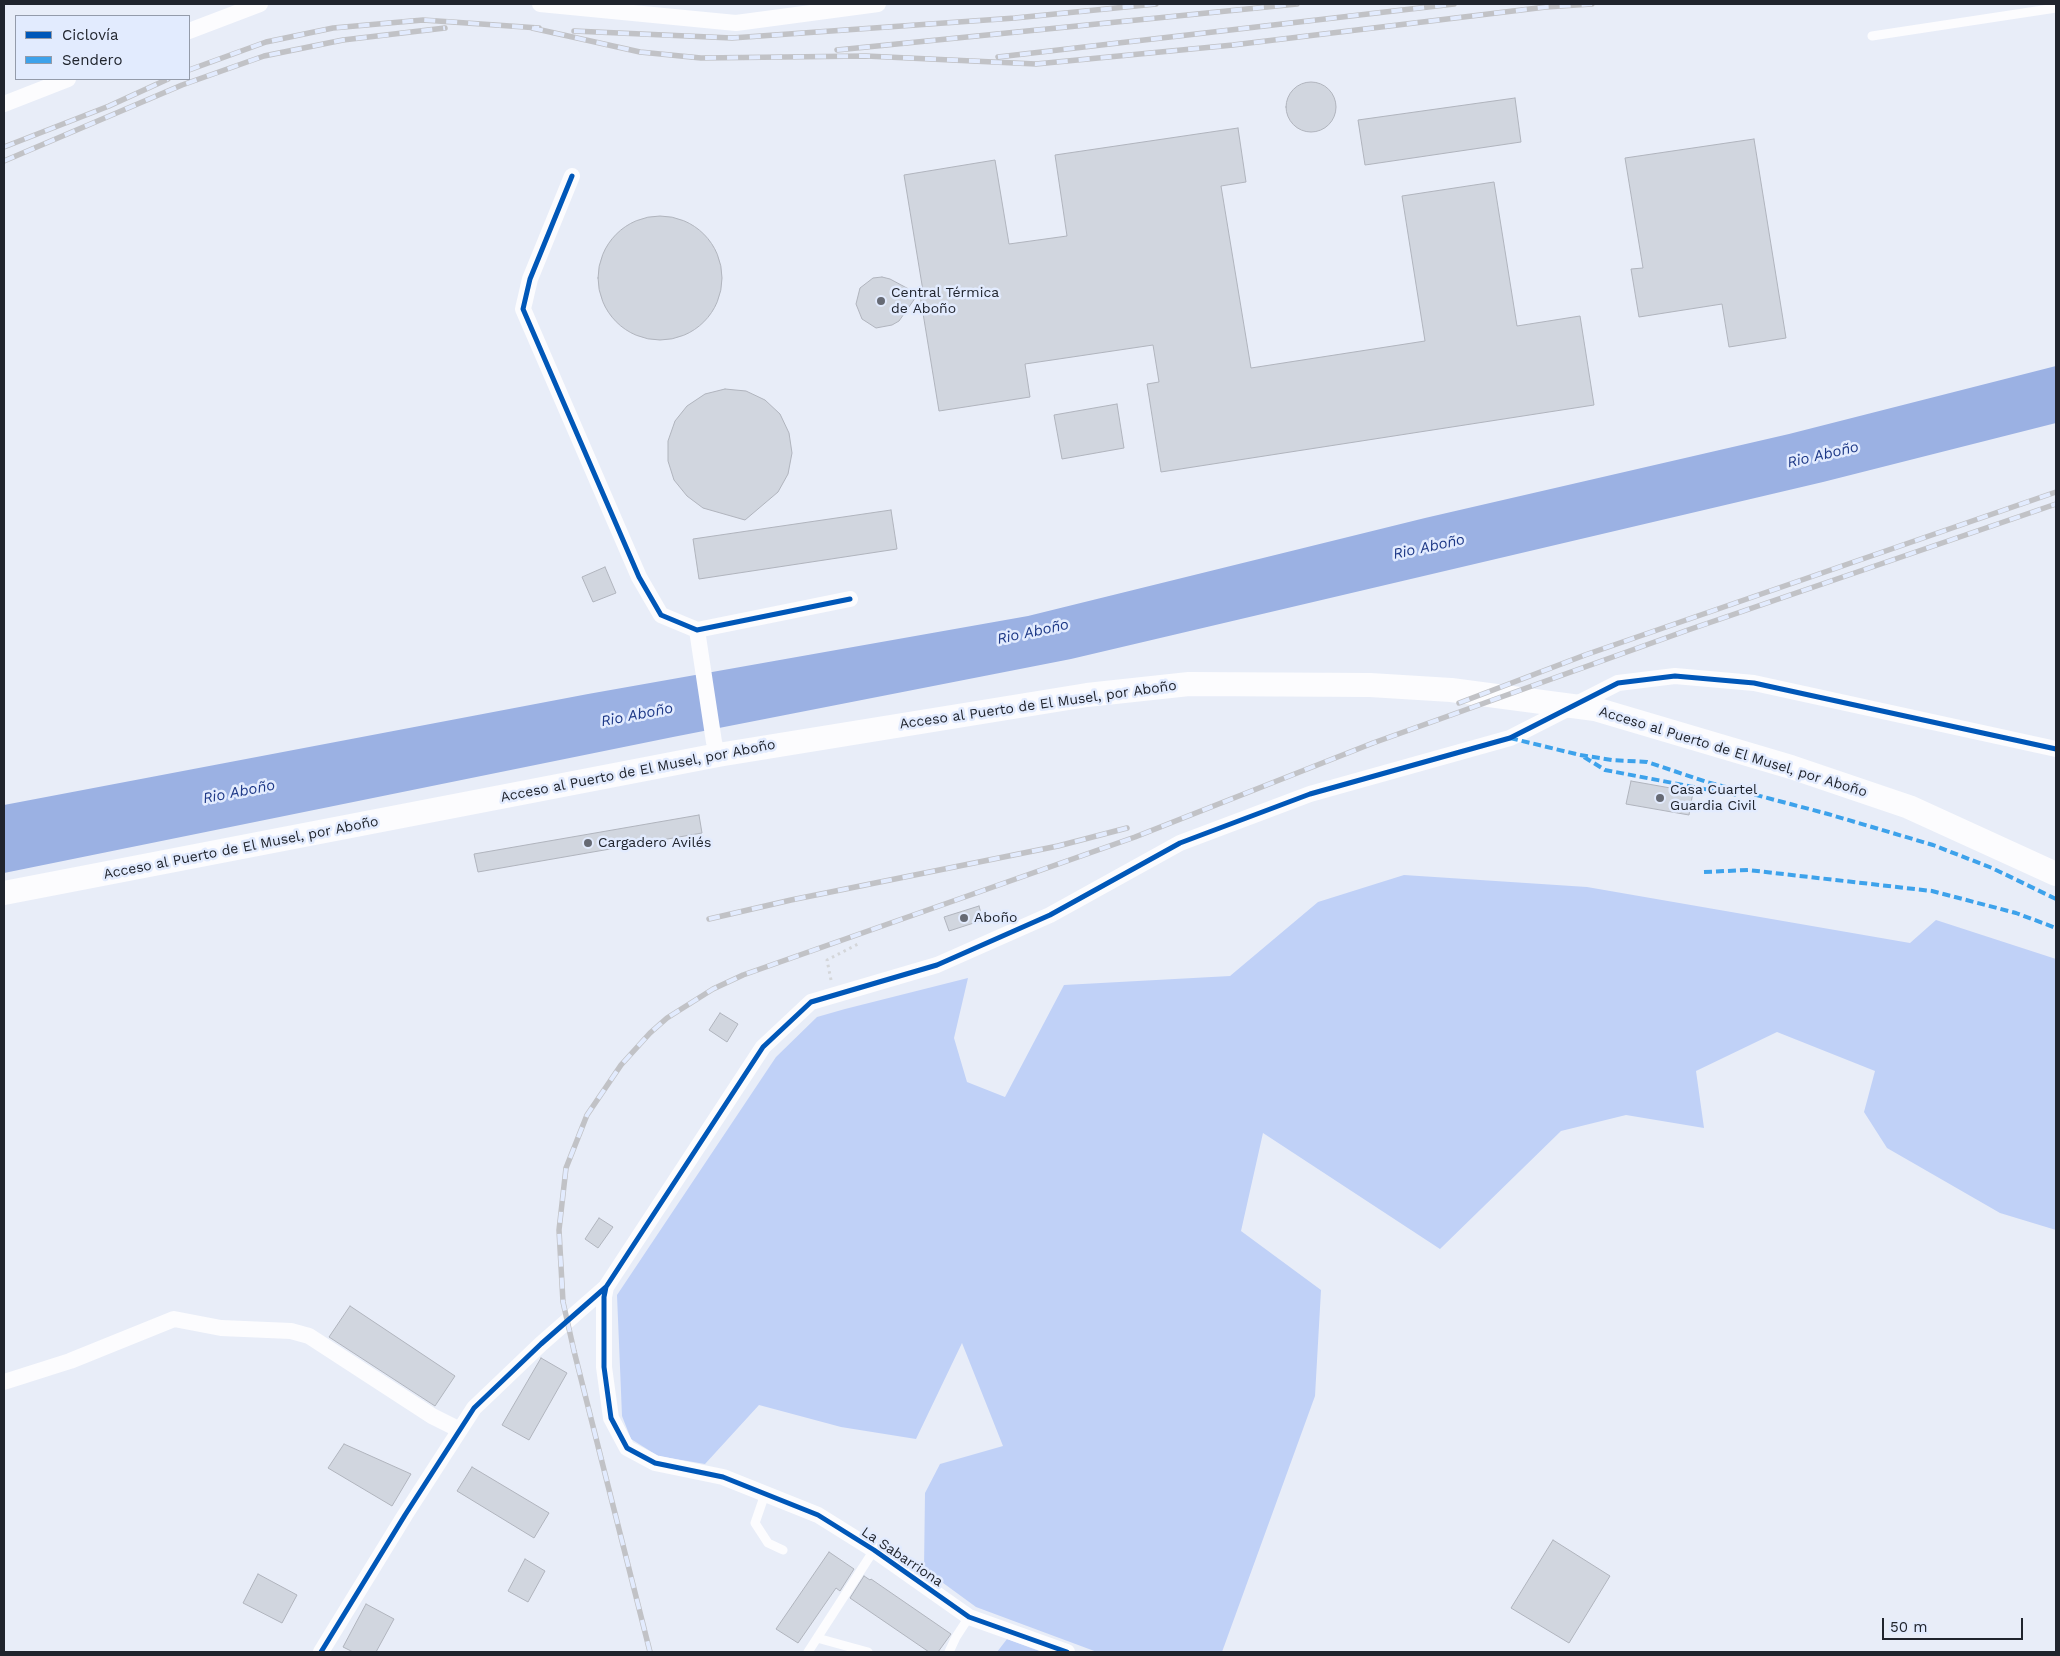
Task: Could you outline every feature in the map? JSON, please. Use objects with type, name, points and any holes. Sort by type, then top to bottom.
[{"type":"street","points":[[190,31],[260,4]]},
{"type":"street","points":[[540,4],[736,23],[878,4]]},
{"type":"street","points":[[4,104],[65,80]]},
{"type":"street","points":[[572,176],[530,279],[523,309],[639,577],[661,615],[697,630],[850,600]]},
{"type":"street","points":[[697,630],[716,748]]},
{"type":"street","points":[[321,1652],[405,1515],[474,1408],[541,1344],[606,1287],[763,1046],[812,1002],[937,964],[1050,916],[1180,844],[1310,794],[1510,738],[1618,683],[1675,676],[1754,683],[2056,749]]},
{"type":"street","name":"Acceso al Puerto de El Musel, por Aboño","points":[[4,893],[716,748],[1087,695],[1189,684],[1370,685],[1451,690],[1595,709],[1790,767],[1909,807],[2056,874]]},
{"type":"street","name":"La Sabarriona","points":[[606,1287],[604,1297],[606,1375],[612,1418],[627,1448],[655,1463],[723,1477],[818,1515],[874,1550],[969,1617],[1067,1652]]},
{"type":"street","points":[[4,1382],[70,1361],[174,1319],[221,1328],[291,1331],[309,1336],[432,1416],[460,1430]]},
{"type":"lane","points":[[1872,36],[2056,8]]},
{"type":"lane","points":[[765,1494],[755,1523],[768,1543],[783,1550]]},
{"type":"lane","points":[[808,1652],[874,1550]]},
{"type":"lane","points":[[949,1652],[969,1617]]},
{"type":"lane","points":[[817,1638],[868,1652]]},
{"type":"path","points":[[835,995],[826,960],[860,943]]},
{"type":"shaded area","points":[[1404,875],[1587,887],[1910,943],[1936,920],[2056,959],[2056,1230],[2000,1213],[1887,1148],[1864,1112],[1875,1071],[1777,1032],[1696,1071],[1704,1128],[1626,1115],[1561,1131],[1440,1249],[1263,1133],[1241,1231],[1321,1290],[1315,1396],[1222,1652],[1097,1652],[976,1607],[924,1569],[925,1493],[940,1464],[1003,1446],[962,1343],[916,1439],[841,1427],[759,1405],[705,1464],[658,1456],[631,1439],[622,1416],[617,1295],[776,1057],[817,1017],[968,978],[954,1038],[967,1082],[1005,1097],[1064,985],[1230,976],[1318,902]]},
{"type":"shaded area","points":[[1007,1639],[1042,1652],[997,1652]]},
{"type":"water","name":"Rio Aboño","points":[[2056,366],[2056,423],[1823,482],[1071,659],[673,737],[4,873],[4,805],[588,694],[1028,616],[1425,518],[1789,434]]},
{"type":"building","points":[[1306,82],[1316,82],[1329,89],[1336,102],[1336,112],[1329,125],[1316,132],[1306,132],[1297,128],[1290,121],[1286,112],[1286,102],[1290,93],[1297,86]]},
{"type":"building","points":[[1515,98],[1521,142],[1365,165],[1358,120]]},
{"type":"building","points":[[1238,128],[1246,182],[1221,186],[1251,368],[1425,341],[1402,196],[1494,182],[1517,326],[1580,316],[1594,405],[1161,472],[1147,384],[1159,382],[1153,345],[1025,364],[1030,397],[939,411],[920,295],[924,297],[904,175],[995,160],[1009,244],[1067,236],[1055,155]]},
{"type":"building","points":[[1754,139],[1786,338],[1729,347],[1722,304],[1639,317],[1631,269],[1643,268],[1625,158]]},
{"type":"building","points":[[660,216],[684,221],[704,234],[717,254],[722,278],[717,302],[704,322],[684,335],[660,340],[636,335],[616,322],[603,302],[598,278],[603,254],[616,234],[636,221]]},
{"type":"building","name":"Central Térmica de Aboño","points":[[882,277],[890,279],[918,294],[899,321],[892,325],[876,328],[862,319],[856,304],[860,288],[873,278]]},
{"type":"building","points":[[725,389],[746,391],[765,400],[780,414],[789,433],[792,453],[788,474],[778,492],[745,520],[703,508],[687,496],[674,480],[668,461],[668,441],[675,421],[687,406],[705,394]]},
{"type":"building","points":[[1117,404],[1124,448],[1062,459],[1054,415]]},
{"type":"building","points":[[891,510],[897,549],[699,579],[693,539]]},
{"type":"building","points":[[605,567],[616,593],[593,602],[582,577]]},
{"type":"building","name":"Casa Cuartel Guardia Civil","points":[[1631,781],[1693,792],[1689,815],[1626,804]]},
{"type":"building","name":"Cargadero Avilés","points":[[699,815],[702,833],[478,872],[474,854]]},
{"type":"building","name":"Aboño","points":[[979,906],[983,920],[949,931],[944,917]]},
{"type":"building","points":[[720,1013],[738,1024],[727,1042],[709,1030]]},
{"type":"building","points":[[599,1218],[613,1227],[598,1248],[585,1239]]},
{"type":"building","points":[[350,1306],[455,1376],[435,1406],[329,1337]]},
{"type":"building","points":[[541,1358],[567,1373],[529,1440],[502,1425]]},
{"type":"building","points":[[344,1444],[411,1474],[392,1506],[328,1468]]},
{"type":"building","points":[[472,1467],[549,1513],[534,1538],[457,1491]]},
{"type":"building","points":[[1553,1540],[1610,1576],[1569,1643],[1511,1608]]},
{"type":"building","points":[[829,1552],[854,1569],[840,1591],[836,1588],[798,1643],[776,1629]]},
{"type":"building","points":[[525,1559],[545,1571],[528,1602],[508,1591]]},
{"type":"building","points":[[258,1574],[297,1595],[282,1623],[243,1603]]},
{"type":"building","points":[[864,1576],[951,1634],[938,1652],[929,1652],[850,1598]]},
{"type":"building","points":[[366,1604],[394,1619],[376,1652],[353,1652],[343,1647]]},
{"type":"railway","points":[[574,31],[732,38],[1015,18],[1156,4]]},
{"type":"railway","points":[[837,50],[1297,4]]},
{"type":"railway","points":[[998,57],[1454,4]]},
{"type":"railway","points":[[532,28],[640,52],[701,58],[866,56],[1036,64],[1233,45],[1546,7],[1592,4]]},
{"type":"railway","points":[[190,70],[266,42],[333,28],[423,20],[539,28]]},
{"type":"railway","points":[[4,161],[182,85],[264,56],[343,40],[445,28]]},
{"type":"railway","points":[[4,147],[109,106],[166,80]]},
{"type":"railway","points":[[1459,703],[1585,655],[2056,492]]},
{"type":"railway","points":[[650,1652],[563,1302],[559,1230],[566,1168],[587,1115],[621,1065],[650,1033],[667,1018],[713,989],[743,975],[1135,837],[1373,743],[1688,630],[2056,504]]},
{"type":"railway","points":[[709,919],[791,900],[1058,846],[1127,828]]},
{"type":"marked path","points":[[1510,738],[1580,755],[1612,760],[1647,762],[1707,782],[1828,814],[1933,845],[1992,868],[2056,899]]},
{"type":"marked path","points":[[1584,757],[1605,770],[1736,795]]},
{"type":"marked path","points":[[1704,872],[1748,870],[1932,891],[2016,913],[2056,928]]},
{"type":"cycle path","points":[[572,176],[530,279],[523,309],[639,577],[661,615],[697,630],[850,599]]},
{"type":"cycle path","points":[[321,1652],[405,1515],[474,1408],[541,1344],[606,1287],[763,1047],[811,1002],[937,965],[1050,915],[1180,843],[1310,794],[1510,738],[1618,683],[1675,676],[1754,683],[2056,749]]},
{"type":"cycle path","points":[[606,1287],[604,1297],[604,1367],[611,1418],[627,1448],[655,1463],[723,1477],[818,1515],[874,1550],[969,1617],[1067,1652]]},
{"type":"place","name":"Central Térmica de Aboño","points":[[881,301]]},
{"type":"place","name":"Casa Cuartel Guardia Civil","points":[[1660,798]]},
{"type":"place","name":"Cargadero Avilés","points":[[588,843]]},
{"type":"place","name":"Aboño","points":[[964,918]]}]
